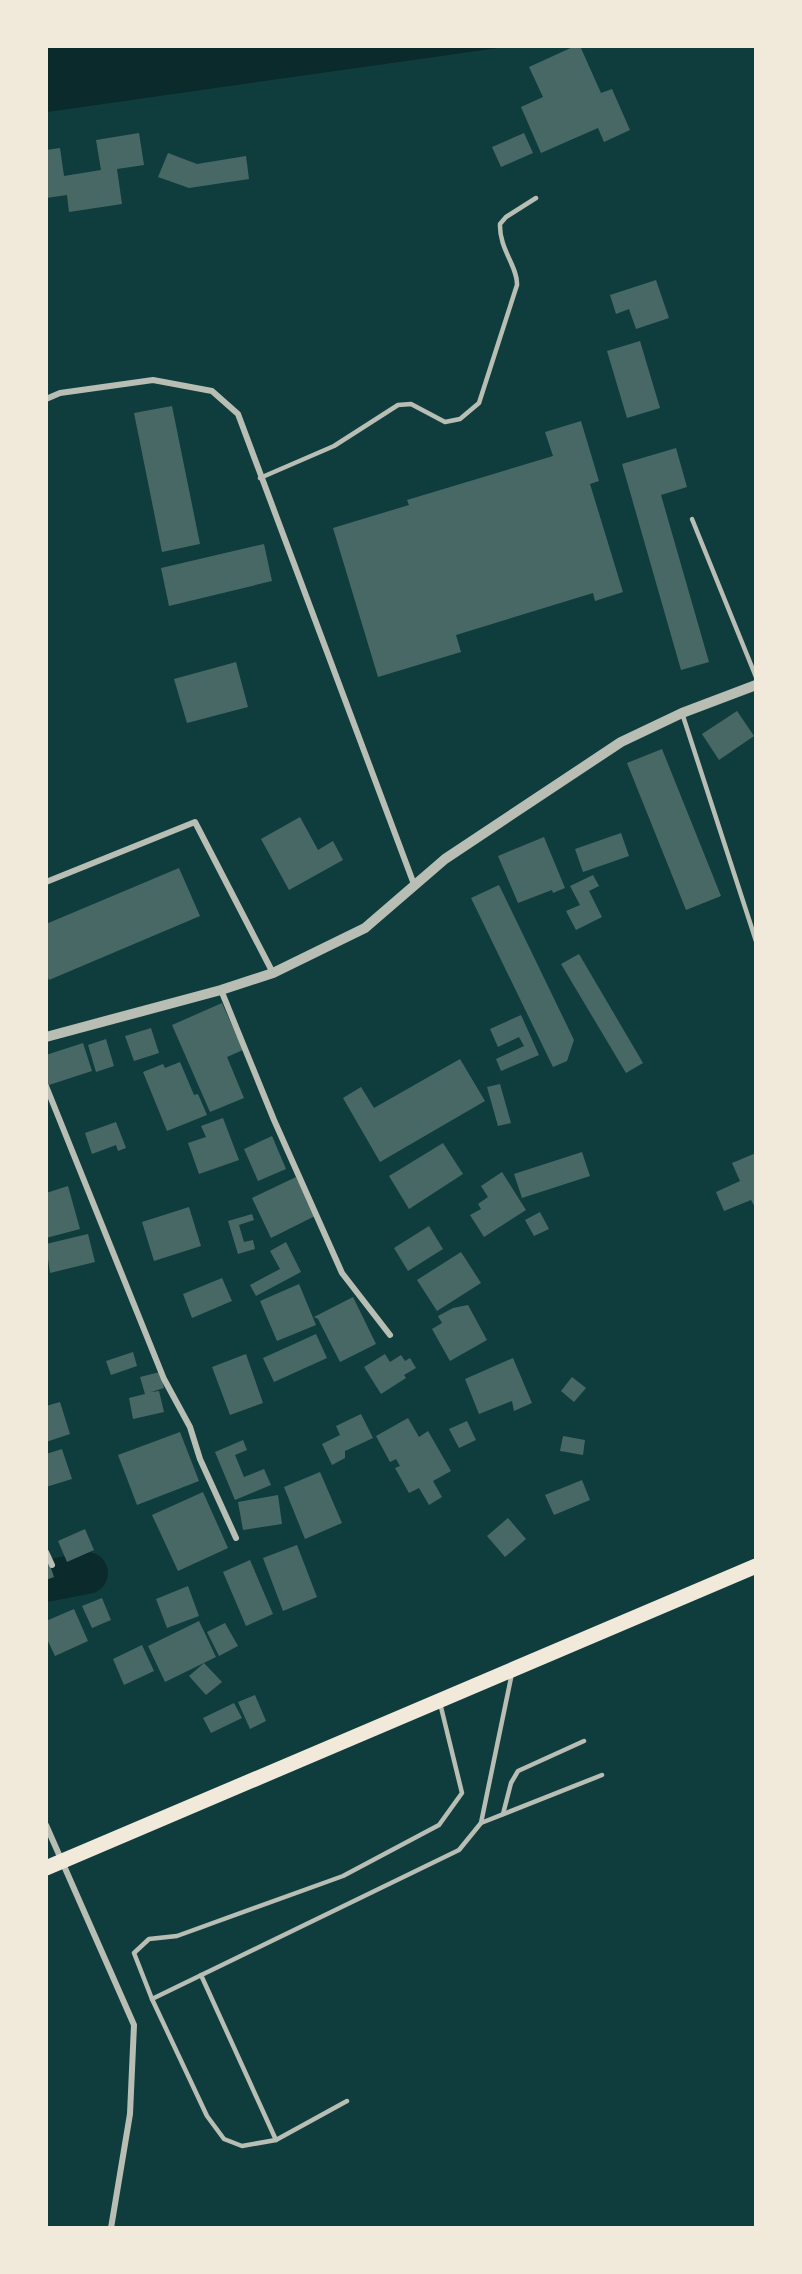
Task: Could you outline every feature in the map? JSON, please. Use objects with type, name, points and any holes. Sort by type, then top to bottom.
[{"type":"main road","points":[[46,1868],[756,1566]]},
{"type":"street","points":[[46,399],[60,393],[153,380],[212,391],[238,414],[260,478],[415,887]]},
{"type":"street","points":[[46,1037],[221,990],[273,973],[365,928],[445,859],[621,742],[682,713],[756,686]]},
{"type":"street","points":[[46,882],[195,822],[273,973]]},
{"type":"street","points":[[221,990],[274,1120],[342,1273],[390,1335]]},
{"type":"street","points":[[46,1086],[164,1379],[190,1427],[200,1459],[236,1538]]},
{"type":"street","points":[[46,1552],[52,1565]]},
{"type":"street","points":[[46,1825],[134,2025],[130,2114],[111,2228]]},
{"type":"lane","points":[[260,478],[334,446],[398,405],[411,404],[444,422],[460,419],[479,403],[517,285],[516,272],[503,249],[500,224],[506,217],[536,198]]},
{"type":"lane","points":[[692,519],[756,677]]},
{"type":"lane","points":[[682,713],[756,941]]},
{"type":"lane","points":[[152,1999],[459,1850],[481,1823],[513,1670]]},
{"type":"lane","points":[[347,2100],[276,2140],[242,2146],[225,2139],[207,2116],[152,1999],[134,1953],[148,1939],[177,1936],[343,1876],[439,1825],[462,1793],[439,1701]]},
{"type":"lane","points":[[503,1814],[511,1783],[518,1770],[584,1741]]},
{"type":"lane","points":[[481,1823],[602,1775]]},
{"type":"lane","points":[[201,1975],[276,2140]]},
{"type":"water","points":[[47,46],[505,46],[505,47],[47,112]]},
{"type":"building","points":[[575,46],[580,46],[601,93],[612,89],[630,130],[604,142],[598,128],[541,153],[521,107],[543,97],[529,67]]},
{"type":"building","points":[[139,133],[144,165],[117,169],[122,204],[69,212],[67,195],[46,198],[46,150],[60,148],[64,176],[101,170],[96,140]]},
{"type":"building","points":[[524,133],[533,153],[501,167],[492,147]]},
{"type":"building","points":[[168,153],[197,164],[246,156],[249,179],[189,188],[158,177]]},
{"type":"building","points":[[656,280],[669,318],[636,329],[629,309],[616,314],[610,295]]},
{"type":"building","points":[[640,341],[660,408],[627,418],[607,351]]},
{"type":"building","points":[[172,406],[200,544],[162,552],[134,413]]},
{"type":"building","points":[[581,421],[599,481],[590,484],[623,592],[595,601],[593,593],[456,635],[461,652],[378,677],[333,528],[409,505],[407,500],[553,456],[545,432]]},
{"type":"building","points":[[676,448],[687,487],[661,495],[709,662],[681,670],[622,464]]},
{"type":"building","points":[[264,544],[272,581],[169,606],[161,568]]},
{"type":"building","points":[[236,662],[248,707],[187,723],[174,679]]},
{"type":"building","points":[[737,711],[754,736],[719,760],[702,734]]},
{"type":"building","points":[[662,749],[721,896],[686,910],[627,763]]},
{"type":"building","points":[[300,817],[318,850],[333,841],[343,860],[289,890],[261,839]]},
{"type":"building","points":[[621,833],[629,856],[583,872],[575,849]]},
{"type":"building","points":[[544,837],[565,888],[553,893],[552,890],[518,903],[498,856]]},
{"type":"building","points":[[179,868],[200,916],[49,980],[46,973],[46,924]]},
{"type":"building","points":[[593,875],[599,886],[589,891],[602,917],[576,930],[566,911],[580,905],[570,886]]},
{"type":"building","points":[[499,885],[574,1040],[567,1061],[553,1067],[471,898]]},
{"type":"building","points":[[579,954],[643,1063],[626,1073],[561,964]]},
{"type":"building","points":[[222,1003],[243,1050],[227,1057],[244,1098],[210,1112],[172,1025]]},
{"type":"building","points":[[521,1015],[539,1055],[501,1071],[496,1059],[524,1046],[519,1037],[498,1047],[490,1029]]},
{"type":"building","points":[[151,1028],[159,1053],[134,1061],[125,1036]]},
{"type":"building","points":[[106,1039],[114,1066],[96,1072],[88,1045]]},
{"type":"building","points":[[83,1043],[92,1071],[46,1086],[46,1055]]},
{"type":"building","points":[[460,1059],[485,1101],[380,1162],[343,1098],[361,1087],[374,1108]]},
{"type":"building","points":[[180,1062],[194,1095],[198,1094],[207,1115],[167,1131],[143,1072],[163,1064],[165,1068]]},
{"type":"building","points":[[500,1084],[511,1123],[498,1126],[487,1087]]},
{"type":"building","points":[[223,1118],[239,1160],[199,1174],[188,1143],[206,1137],[201,1126]]},
{"type":"building","points":[[116,1122],[126,1148],[118,1151],[116,1145],[92,1154],[85,1133]]},
{"type":"building","points":[[272,1136],[286,1169],[258,1181],[244,1149]]},
{"type":"building","points":[[443,1143],[463,1174],[409,1209],[389,1176]]},
{"type":"building","points":[[582,1152],[590,1176],[522,1198],[514,1174]]},
{"type":"building","points":[[756,1153],[756,1209],[751,1200],[724,1211],[716,1192],[740,1181],[732,1163]]},
{"type":"building","points":[[502,1172],[526,1210],[484,1237],[470,1215],[481,1209],[478,1204],[488,1197],[481,1186]]},
{"type":"building","points":[[296,1177],[315,1216],[271,1238],[252,1198]]},
{"type":"building","points":[[68,1186],[80,1229],[46,1238],[46,1193]]},
{"type":"building","points":[[189,1207],[201,1246],[154,1261],[142,1222]]},
{"type":"building","points":[[540,1212],[549,1229],[534,1236],[525,1220]]},
{"type":"building","points":[[252,1214],[254,1220],[239,1225],[244,1242],[253,1240],[255,1249],[238,1254],[228,1221]]},
{"type":"building","points":[[429,1226],[443,1249],[408,1271],[394,1248]]},
{"type":"building","points":[[88,1234],[95,1262],[50,1273],[46,1244]]},
{"type":"building","points":[[286,1242],[301,1272],[256,1296],[250,1285],[280,1269],[270,1251]]},
{"type":"building","points":[[461,1252],[481,1283],[437,1311],[417,1280]]},
{"type":"building","points":[[222,1278],[232,1301],[192,1318],[183,1294]]},
{"type":"building","points":[[299,1284],[316,1325],[277,1341],[260,1301]]},
{"type":"building","points":[[353,1297],[376,1344],[340,1362],[318,1319],[314,1317]]},
{"type":"building","points":[[468,1305],[487,1340],[450,1361],[432,1329],[442,1323],[438,1316],[453,1308]]},
{"type":"building","points":[[316,1334],[327,1358],[274,1382],[263,1358]]},
{"type":"building","points":[[133,1352],[137,1366],[111,1375],[106,1361]]},
{"type":"building","points":[[246,1354],[263,1403],[230,1415],[212,1367]]},
{"type":"building","points":[[385,1354],[390,1362],[401,1355],[405,1361],[410,1358],[416,1368],[404,1375],[406,1378],[381,1394],[364,1367]]},
{"type":"building","points":[[513,1358],[532,1403],[514,1411],[512,1401],[479,1414],[465,1379]]},
{"type":"building","points":[[160,1372],[164,1388],[151,1392],[159,1391],[164,1412],[133,1419],[129,1398],[145,1394],[140,1377]]},
{"type":"building","points":[[572,1377],[586,1388],[574,1402],[561,1391]]},
{"type":"building","points":[[60,1402],[70,1434],[46,1442],[46,1406]]},
{"type":"building","points":[[361,1414],[373,1438],[345,1451],[345,1458],[332,1465],[322,1444],[340,1435],[336,1426]]},
{"type":"building","points":[[408,1418],[419,1437],[428,1431],[451,1471],[433,1481],[442,1497],[429,1505],[419,1488],[409,1493],[395,1468],[400,1466],[396,1459],[390,1462],[376,1436]]},
{"type":"building","points":[[467,1421],[476,1440],[459,1448],[449,1429]]},
{"type":"building","points":[[180,1432],[199,1481],[137,1505],[118,1455]]},
{"type":"building","points":[[563,1436],[585,1440],[583,1455],[560,1451]]},
{"type":"building","points":[[243,1440],[247,1450],[235,1455],[244,1477],[264,1469],[271,1485],[235,1500],[215,1452]]},
{"type":"building","points":[[62,1449],[72,1479],[46,1487],[46,1454]]},
{"type":"building","points":[[320,1472],[342,1523],[305,1539],[284,1487]]},
{"type":"building","points":[[582,1480],[590,1500],[554,1515],[545,1495]]},
{"type":"building","points":[[203,1492],[228,1548],[178,1571],[152,1515]]},
{"type":"building","points":[[278,1495],[282,1524],[243,1530],[238,1502]]},
{"type":"building","points":[[508,1518],[526,1539],[505,1557],[487,1536]]},
{"type":"building","points":[[85,1529],[94,1550],[67,1562],[58,1541]]},
{"type":"building","points":[[297,1545],[317,1597],[283,1611],[263,1558]]},
{"type":"building","points":[[46,1557],[54,1577],[46,1580]]},
{"type":"building","points":[[250,1560],[273,1614],[246,1626],[223,1572]]},
{"type":"building","points":[[188,1586],[199,1616],[167,1628],[156,1599]]},
{"type":"building","points":[[102,1598],[111,1620],[92,1628],[82,1606]]},
{"type":"building","points":[[74,1609],[88,1641],[55,1656],[46,1637],[46,1621]]},
{"type":"building","points":[[199,1621],[216,1657],[165,1682],[148,1646]]},
{"type":"building","points":[[225,1623],[238,1646],[219,1656],[207,1632]]},
{"type":"building","points":[[142,1645],[154,1671],[124,1685],[113,1659]]},
{"type":"building","points":[[204,1663],[222,1682],[206,1695],[189,1676]]},
{"type":"building","points":[[255,1695],[266,1721],[250,1729],[238,1702]]},
{"type":"building","points":[[234,1703],[242,1718],[211,1733],[203,1718]]},
{"type":"waterway","points":[[46,1581],[87,1573]]}]
